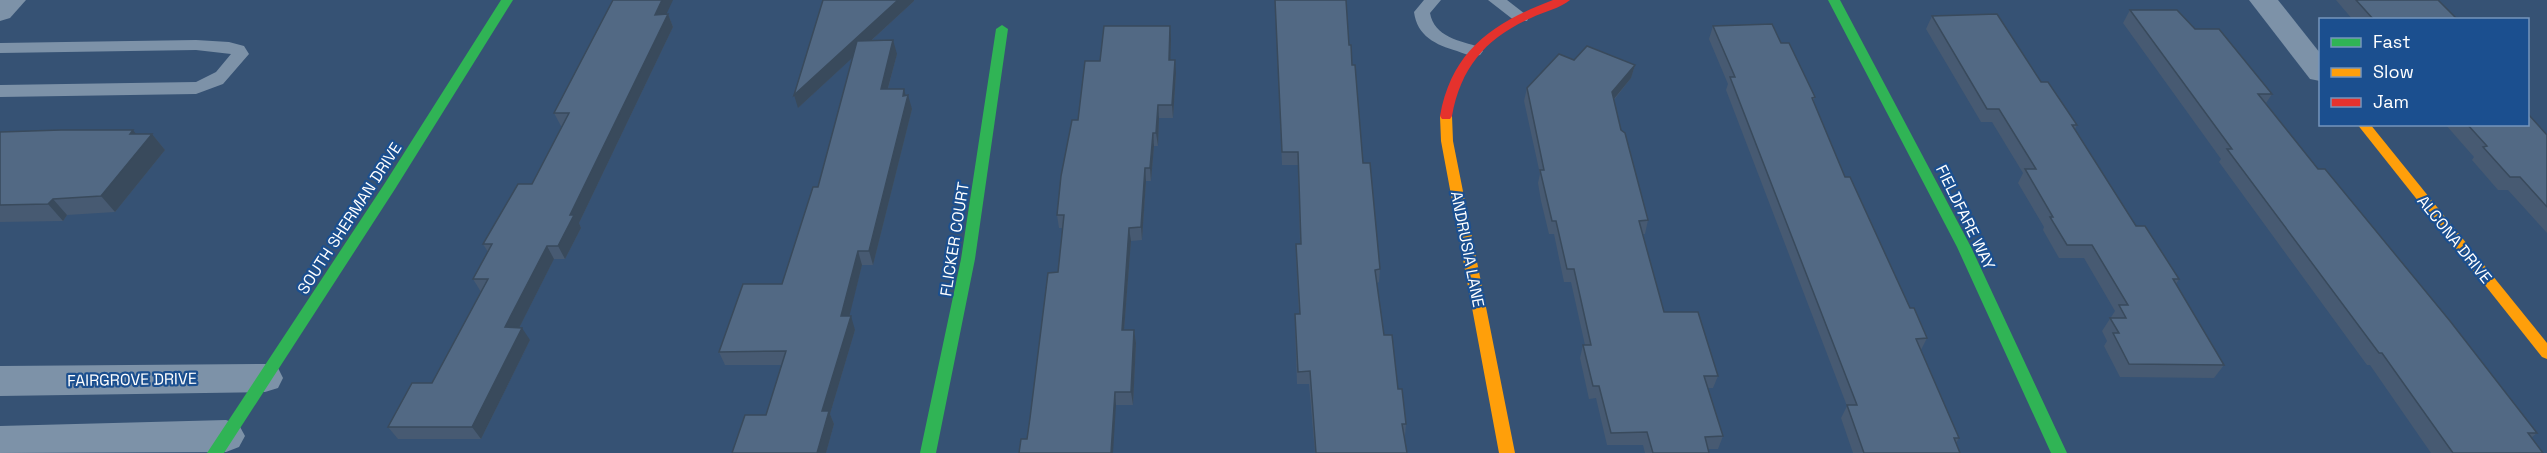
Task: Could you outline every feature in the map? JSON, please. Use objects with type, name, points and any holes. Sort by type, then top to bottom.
[{"type":"street","points":[[0,12],[12,0]]},
{"type":"street","name":"SOUTH SHERMAN DRIVE","points":[[221,444],[390,186],[507,0]]},
{"type":"street","name":"ANDRUSIA LANE","points":[[1507,453],[1446,132],[1446,116],[1452,88],[1464,64],[1474,51],[1498,29],[1564,0]]},
{"type":"street","name":"FIELDFARE WAY","points":[[1834,0],[1964,247],[2059,453]]},
{"type":"street","points":[[2263,0],[2319,71]]},
{"type":"street","name":"FLICKER COURT","points":[[928,453],[968,259],[1002,29]]},
{"type":"street","name":"ALCONA DRIVE","points":[[2365,126],[2547,353]]},
{"type":"street","name":"FAIRGROVE DRIVE","points":[[0,381],[264,378]]},
{"type":"street","points":[[0,442],[221,444]]},
{"type":"lane","points":[[1433,0],[1422,12],[1424,24],[1429,32],[1442,40],[1474,51]]},
{"type":"lane","points":[[1496,0],[1521,17]]},
{"type":"lane","points":[[0,48],[196,45],[229,46],[238,50],[240,54],[214,84],[196,88],[0,91]]},
{"type":"building","points":[[613,0],[662,0],[655,15],[668,14],[570,215],[574,215],[558,246],[547,246],[505,327],[522,328],[472,427],[388,427],[412,383],[432,383],[488,279],[473,279],[492,244],[483,244],[518,184],[532,184],[569,113],[554,113]]},
{"type":"building","points":[[823,0],[898,0],[794,95]]},
{"type":"building","points":[[1275,0],[1346,0],[1349,45],[1351,45],[1352,65],[1355,65],[1363,163],[1370,163],[1380,269],[1375,270],[1384,335],[1392,335],[1398,389],[1402,389],[1406,424],[1402,424],[1407,453],[1316,453],[1310,371],[1298,372],[1295,314],[1300,314],[1296,244],[1301,244],[1298,152],[1282,152]]},
{"type":"building","points":[[2356,0],[2438,0],[2456,18],[2372,18]]},
{"type":"building","points":[[2130,10],[2177,10],[2195,29],[2219,29],[2272,94],[2258,94],[2318,169],[2325,169],[2450,321],[2537,433],[2528,433],[2543,453],[2453,453],[2382,353],[2379,353],[2227,149],[2232,149]]},
{"type":"building","points":[[1997,14],[2041,82],[2048,82],[2077,125],[2072,125],[2136,226],[2145,226],[2179,279],[2173,279],[2224,365],[2129,364],[2113,333],[2119,333],[2110,318],[2126,318],[2119,305],[2128,305],[2092,245],[2067,245],[2025,169],[2036,169],[1999,109],[1987,109],[1932,16]]},
{"type":"building","points":[[1772,24],[1781,43],[1789,43],[1815,97],[1812,98],[1845,177],[1850,177],[1910,308],[1914,308],[1927,338],[1916,339],[1959,438],[1954,438],[1960,453],[1864,453],[1847,405],[1857,405],[1730,77],[1735,77],[1713,26]]},
{"type":"building","points":[[1104,26],[1170,26],[1169,60],[1175,60],[1172,105],[1158,105],[1150,168],[1145,168],[1141,227],[1129,228],[1122,330],[1134,330],[1131,392],[1115,392],[1111,453],[1019,453],[1021,439],[1027,439],[1048,273],[1058,272],[1064,215],[1057,215],[1061,176],[1072,120],[1078,120],[1085,61],[1100,61]]},
{"type":"building","points":[[893,40],[881,89],[904,89],[903,96],[908,95],[869,251],[858,251],[841,316],[851,316],[822,411],[829,411],[817,453],[732,453],[745,415],[766,415],[786,351],[719,352],[743,284],[782,284],[813,187],[818,187],[857,41]]},
{"type":"building","points":[[1587,46],[1635,65],[1612,92],[1648,220],[1639,221],[1664,312],[1698,312],[1718,376],[1704,376],[1723,436],[1705,437],[1709,453],[1653,453],[1647,432],[1611,433],[1599,386],[1593,386],[1583,345],[1591,345],[1574,269],[1567,269],[1556,221],[1552,221],[1540,170],[1544,170],[1527,88],[1559,54],[1574,60]]},
{"type":"building","points":[[2529,115],[2547,135],[2547,207],[2520,177],[2510,177],[2483,147],[2487,146],[2469,126],[2529,126]]},
{"type":"building","points":[[133,130],[130,134],[152,134],[101,196],[53,199],[48,204],[0,205],[0,132]]},
{"type":"traffic: fast","points":[[215,453],[390,186],[507,0]]},
{"type":"traffic: fast","points":[[1834,0],[1964,247],[2059,453]]},
{"type":"traffic: fast","points":[[928,453],[968,259],[1002,29]]},
{"type":"traffic: slow","points":[[1446,116],[1447,141],[1507,453]]},
{"type":"traffic: slow","points":[[2365,126],[2547,353]]},
{"type":"traffic: jam","points":[[1446,116],[1450,93],[1459,73],[1486,41],[1523,17],[1564,0]]}]
